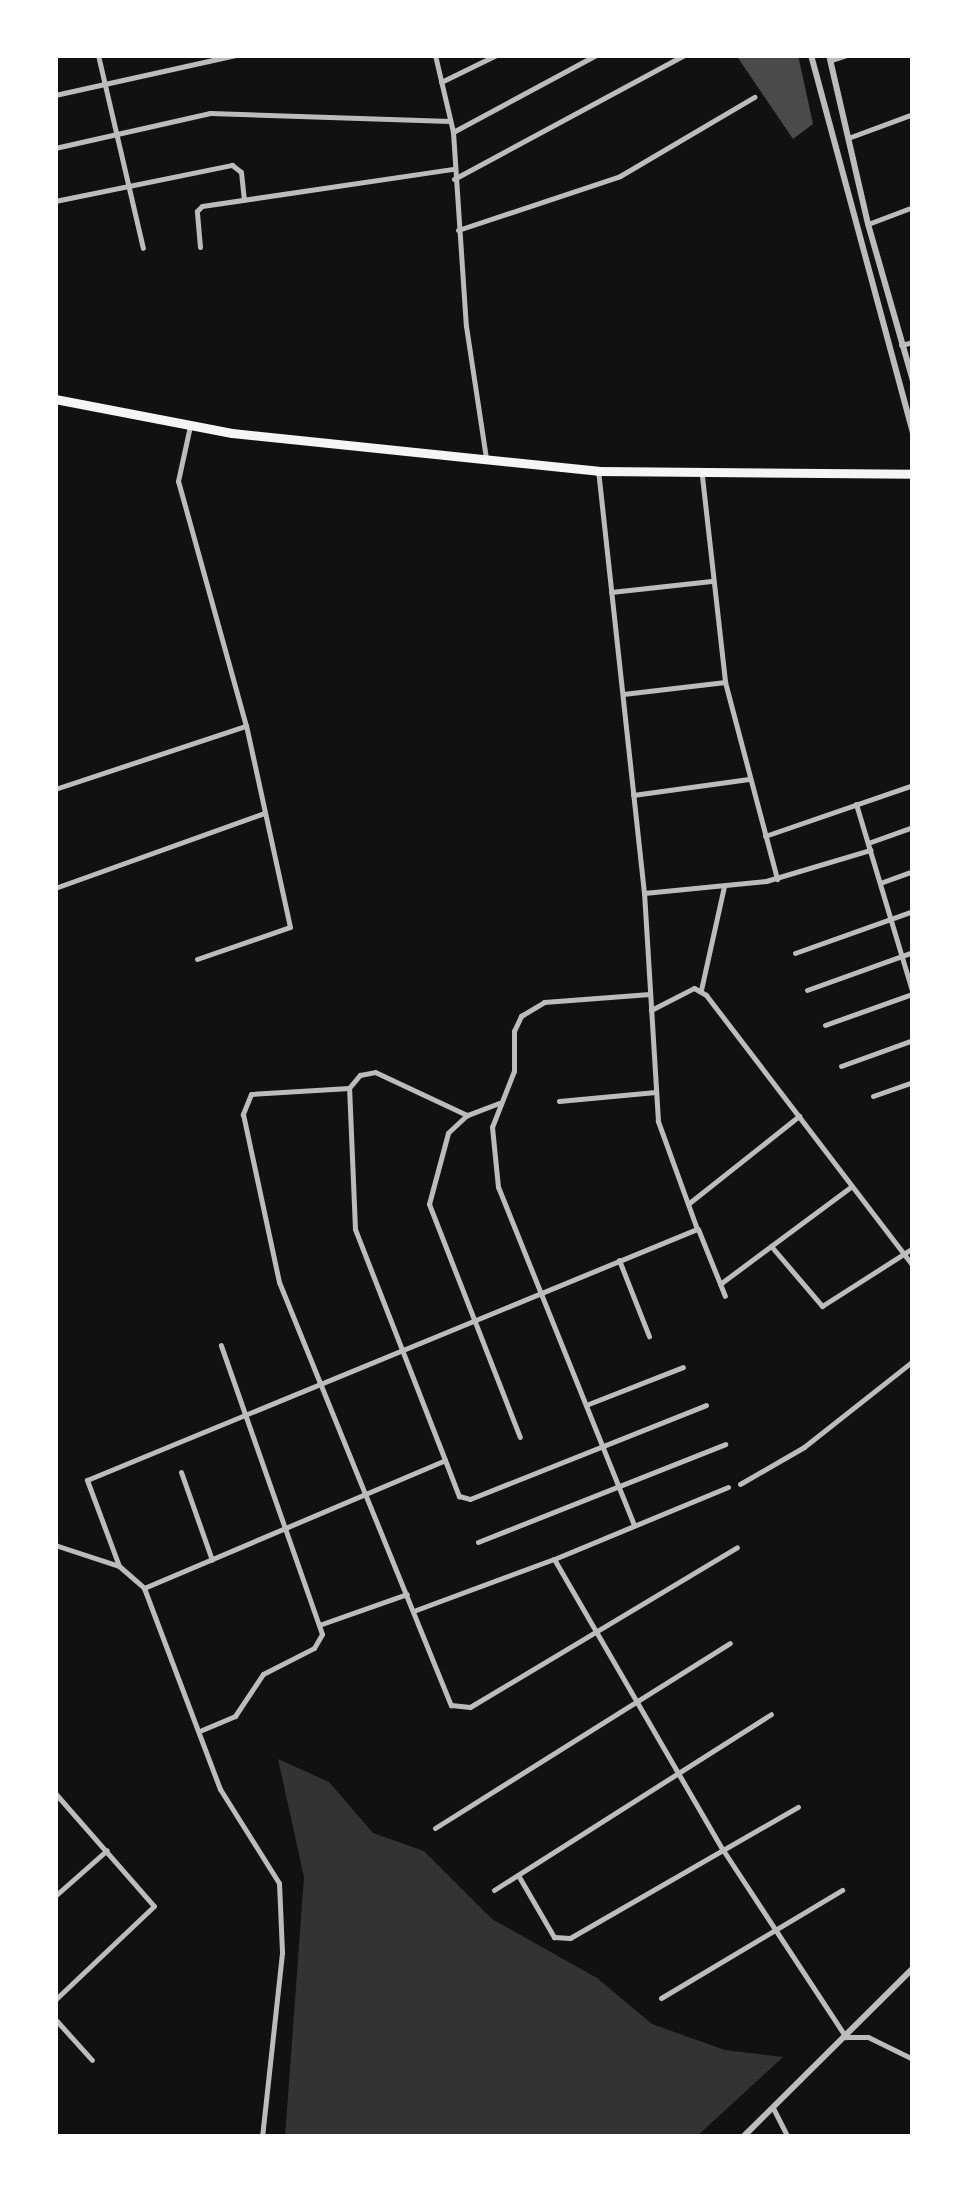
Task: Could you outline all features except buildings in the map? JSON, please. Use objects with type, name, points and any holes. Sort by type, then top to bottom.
[{"type":"main road","points":[[55,399],[190,426],[598,472],[702,476],[913,474]]},
{"type":"street","points":[[98,55],[144,248]]},
{"type":"street","points":[[55,95],[236,55]]},
{"type":"street","points":[[435,55],[453,132],[457,231],[486,462]]},
{"type":"street","points":[[441,82],[496,55]]},
{"type":"street","points":[[453,132],[596,55]]},
{"type":"street","points":[[452,180],[684,55]]},
{"type":"street","points":[[811,55],[913,433]]},
{"type":"street","points":[[846,55],[830,58],[868,224],[913,381]]},
{"type":"street","points":[[457,231],[620,176],[754,96]]},
{"type":"street","points":[[55,148],[210,113],[450,122]]},
{"type":"street","points":[[848,138],[913,114]]},
{"type":"street","points":[[55,201],[232,166],[241,172],[244,200]]},
{"type":"street","points":[[200,247],[198,208],[453,169]]},
{"type":"street","points":[[868,224],[913,207]]},
{"type":"street","points":[[901,344],[913,342]]},
{"type":"street","points":[[190,426],[178,481],[246,726],[290,927],[197,959]]},
{"type":"street","points":[[598,472],[644,893],[659,1134],[725,1296]]},
{"type":"street","points":[[702,476],[724,682],[777,879]]},
{"type":"street","points":[[611,592],[711,581]]},
{"type":"street","points":[[622,694],[724,682]]},
{"type":"street","points":[[55,789],[246,726]]},
{"type":"street","points":[[633,795],[749,779]]},
{"type":"street","points":[[764,836],[913,785]]},
{"type":"street","points":[[825,1025],[913,994],[856,804]]},
{"type":"street","points":[[55,888],[264,812]]},
{"type":"street","points":[[644,893],[777,879],[913,827]]},
{"type":"street","points":[[880,883],[913,871]]},
{"type":"street","points":[[700,990],[724,886]]},
{"type":"street","points":[[795,953],[913,911]]},
{"type":"street","points":[[807,990],[913,952]]},
{"type":"street","points":[[650,1010],[687,990],[700,990]]},
{"type":"street","points":[[700,990],[913,1266]]},
{"type":"street","points":[[634,1526],[498,1187],[492,1127],[514,1071],[515,1023],[533,1006],[650,994]]},
{"type":"street","points":[[842,1066],[913,1040]]},
{"type":"street","points":[[467,1115],[375,1072],[360,1075],[349,1088],[350,1200],[398,1350],[459,1496],[470,1500],[706,1406]]},
{"type":"street","points":[[873,1096],[913,1082]]},
{"type":"street","points":[[349,1088],[251,1094],[242,1106],[275,1268],[456,1710],[737,1547]]},
{"type":"street","points":[[559,1101],[656,1092]]},
{"type":"street","points":[[500,1103],[467,1115],[440,1147],[429,1204],[520,1438]]},
{"type":"street","points":[[688,1204],[799,1116]]},
{"type":"street","points":[[720,1284],[852,1186]]},
{"type":"street","points":[[119,1566],[87,1480],[698,1229]]},
{"type":"street","points":[[771,1246],[822,1306],[913,1248]]},
{"type":"street","points":[[619,1260],[650,1336]]},
{"type":"street","points":[[202,1730],[235,1716],[273,1666],[321,1643],[319,1625],[221,1345]]},
{"type":"street","points":[[740,1484],[804,1447],[913,1361]]},
{"type":"street","points":[[586,1405],[683,1366]]},
{"type":"street","points":[[478,1542],[725,1444]]},
{"type":"street","points":[[144,1588],[368,1496],[444,1460]]},
{"type":"street","points":[[181,1472],[212,1560]]},
{"type":"street","points":[[414,1611],[554,1559],[728,1486]]},
{"type":"street","points":[[55,1545],[119,1566],[144,1588],[202,1730],[220,1790],[272,1864],[282,1901],[262,2137]]},
{"type":"street","points":[[554,1559],[723,1850],[846,2037]]},
{"type":"street","points":[[319,1625],[407,1594]]},
{"type":"street","points":[[435,1828],[730,1643]]},
{"type":"street","points":[[494,1890],[772,1714]]},
{"type":"street","points":[[55,1793],[152,1900],[154,1911],[55,2000]]},
{"type":"street","points":[[518,1875],[554,1937],[564,1940],[798,1807]]},
{"type":"street","points":[[55,1896],[107,1850]]},
{"type":"street","points":[[661,1998],[842,1890]]},
{"type":"street","points":[[742,2137],[913,1968]]},
{"type":"street","points":[[55,2019],[92,2060]]},
{"type":"street","points":[[846,2037],[868,2037],[913,2059]]},
{"type":"street","points":[[772,2107],[788,2137]]},
{"type":"shaded area","points":[[278,1759],[329,1782],[373,1833],[424,1851],[492,1919],[597,1978],[652,2024],[725,2050],[783,2057],[696,2137],[285,2137],[304,1877]]}]
